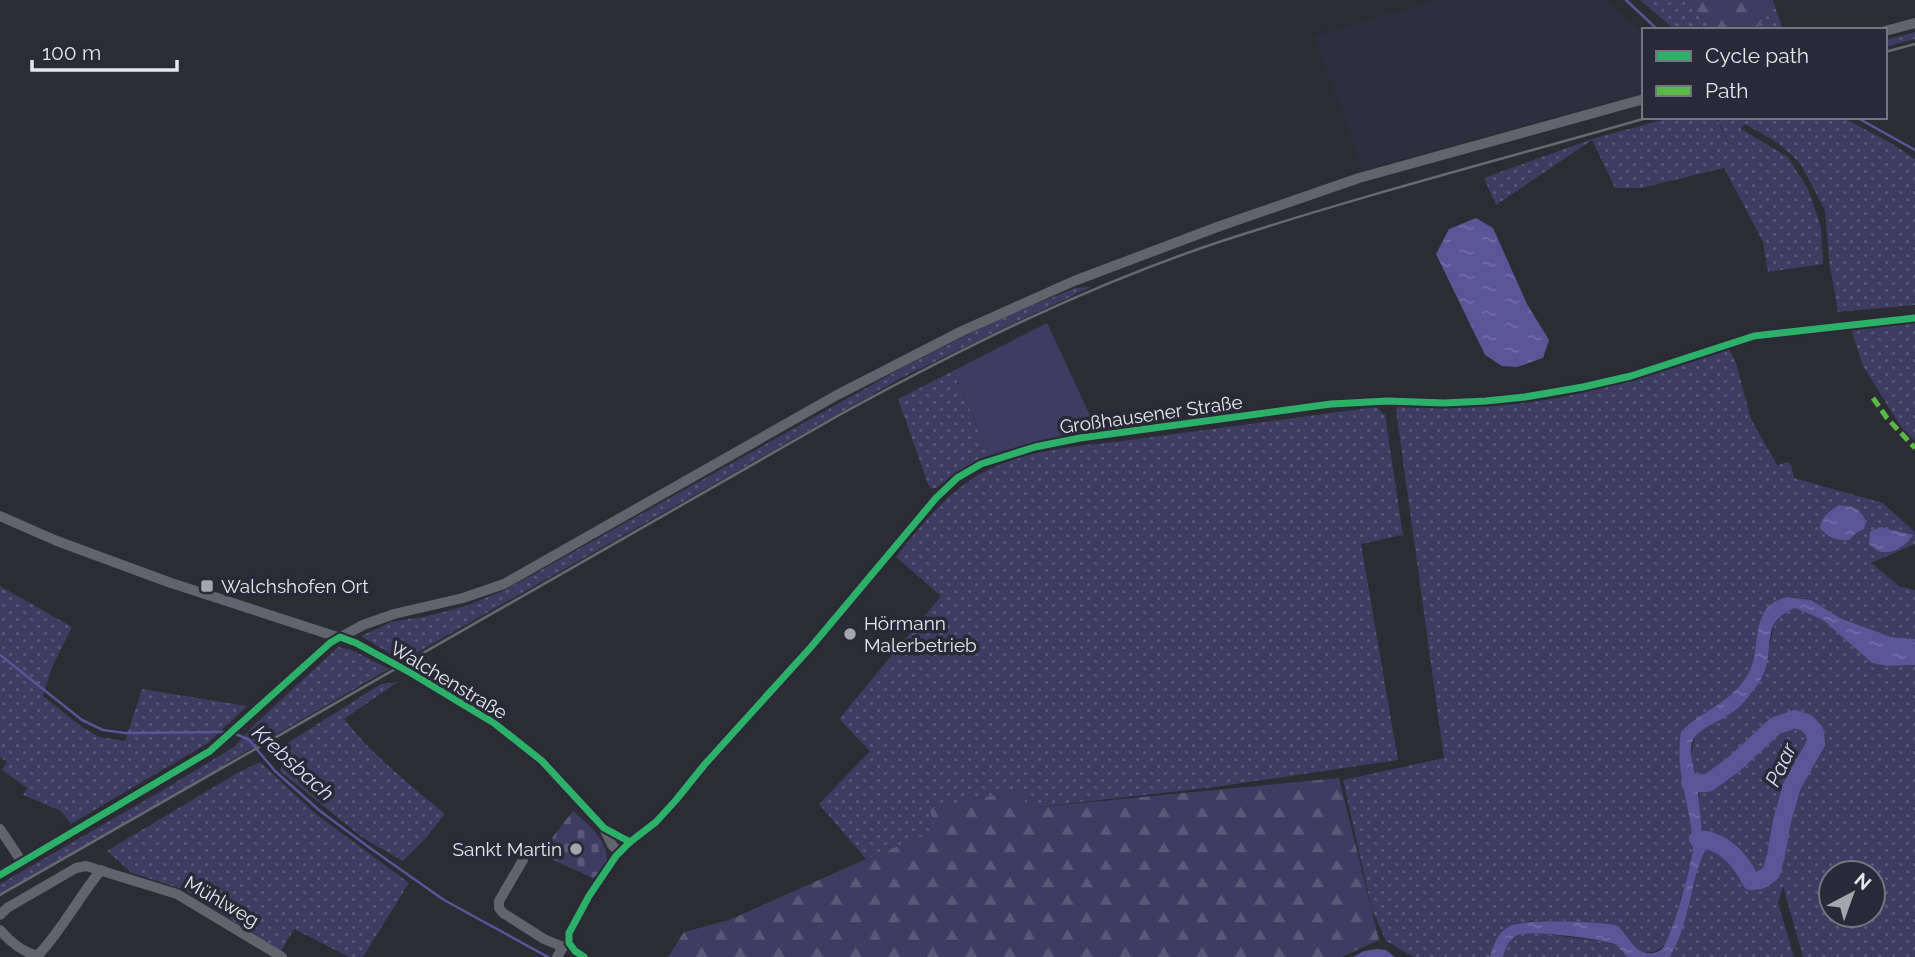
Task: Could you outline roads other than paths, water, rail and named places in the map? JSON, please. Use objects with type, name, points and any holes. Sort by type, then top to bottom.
[{"type":"street","points":[[1887,30],[1915,23]]},
{"type":"street","points":[[0,875],[196,761],[330,643],[363,625],[394,614],[463,598],[503,584],[836,395],[962,331],[1074,281],[1359,178],[1642,100]]},
{"type":"street","name":"Großhausener Straße","points":[[620,852],[656,822],[676,800],[811,647],[936,498],[957,478],[981,464],[1035,447],[1080,438],[1331,404],[1388,401],[1454,403],[1525,397],[1631,376],[1754,336],[1915,318]]},
{"type":"street","name":"Walchenstraße","points":[[0,516],[57,541],[170,583],[356,643],[494,723],[542,761],[604,828],[612,845],[620,852]]},
{"type":"street","name":"Walchenstraße","points":[[604,828],[630,842]]},
{"type":"street","points":[[0,829],[22,862]]},
{"type":"street","points":[[562,951],[589,896],[620,852]]},
{"type":"street","points":[[523,860],[499,901],[499,908],[562,951],[575,951],[584,957]]},
{"type":"street","name":"Mühlweg","points":[[0,915],[7,908],[76,868],[86,866],[171,891],[282,957]]},
{"type":"street","points":[[0,930],[10,940],[37,955],[55,936],[101,870]]},
{"type":"water","points":[[1476,218],[1493,228],[1527,304],[1549,340],[1543,358],[1517,367],[1502,366],[1485,355],[1436,254],[1449,229]]},
{"type":"water","points":[[1839,505],[1856,508],[1866,521],[1864,529],[1849,540],[1833,538],[1820,528],[1826,515]]},
{"type":"water","points":[[1880,527],[1913,535],[1898,549],[1878,551],[1869,544],[1870,532]]},
{"type":"water","points":[[1787,597],[1811,600],[1840,618],[1891,637],[1915,639],[1915,665],[1887,666],[1872,663],[1823,620],[1795,608],[1785,613],[1771,632],[1766,667],[1754,690],[1735,710],[1699,733],[1692,743],[1694,769],[1700,780],[1698,794],[1702,832],[1708,845],[1697,873],[1682,931],[1669,957],[1627,957],[1617,946],[1598,940],[1525,934],[1518,935],[1510,942],[1503,957],[1490,957],[1499,935],[1510,926],[1545,921],[1616,925],[1633,945],[1642,951],[1653,953],[1662,949],[1676,916],[1693,846],[1681,775],[1681,732],[1728,697],[1744,681],[1753,660],[1762,617],[1775,601]]},
{"type":"water","points":[[1386,950],[1395,957],[1353,957],[1364,951]]},
{"type":"waterway","points":[[1626,0],[1656,28]]},
{"type":"waterway","points":[[1860,119],[1915,150]]},
{"type":"waterway","name":"Krebsbach","points":[[0,655],[82,720],[103,730],[125,733],[224,732]]},
{"type":"waterway","name":"Paar","points":[[1690,783],[1708,783],[1733,765],[1775,726],[1795,719],[1807,723],[1815,732],[1816,743],[1792,786],[1771,873],[1761,880],[1751,881],[1730,852],[1716,843],[1698,839]]},
{"type":"waterway","name":"Krebsbach","points":[[234,733],[249,740],[275,771],[320,811],[370,848],[444,900],[548,957]]},
{"type":"railway","points":[[1887,51],[1915,44]]},
{"type":"railway","points":[[0,895],[841,414],[1028,319],[1124,277],[1222,241],[1382,192],[1643,119]]},
{"type":"place","name":"Walchshofen Ort","points":[[207,586]]},
{"type":"place","name":"Hörmann Malerbetrieb","points":[[850,634]]},
{"type":"place","name":"Sankt Martin","points":[[576,849]]}]
